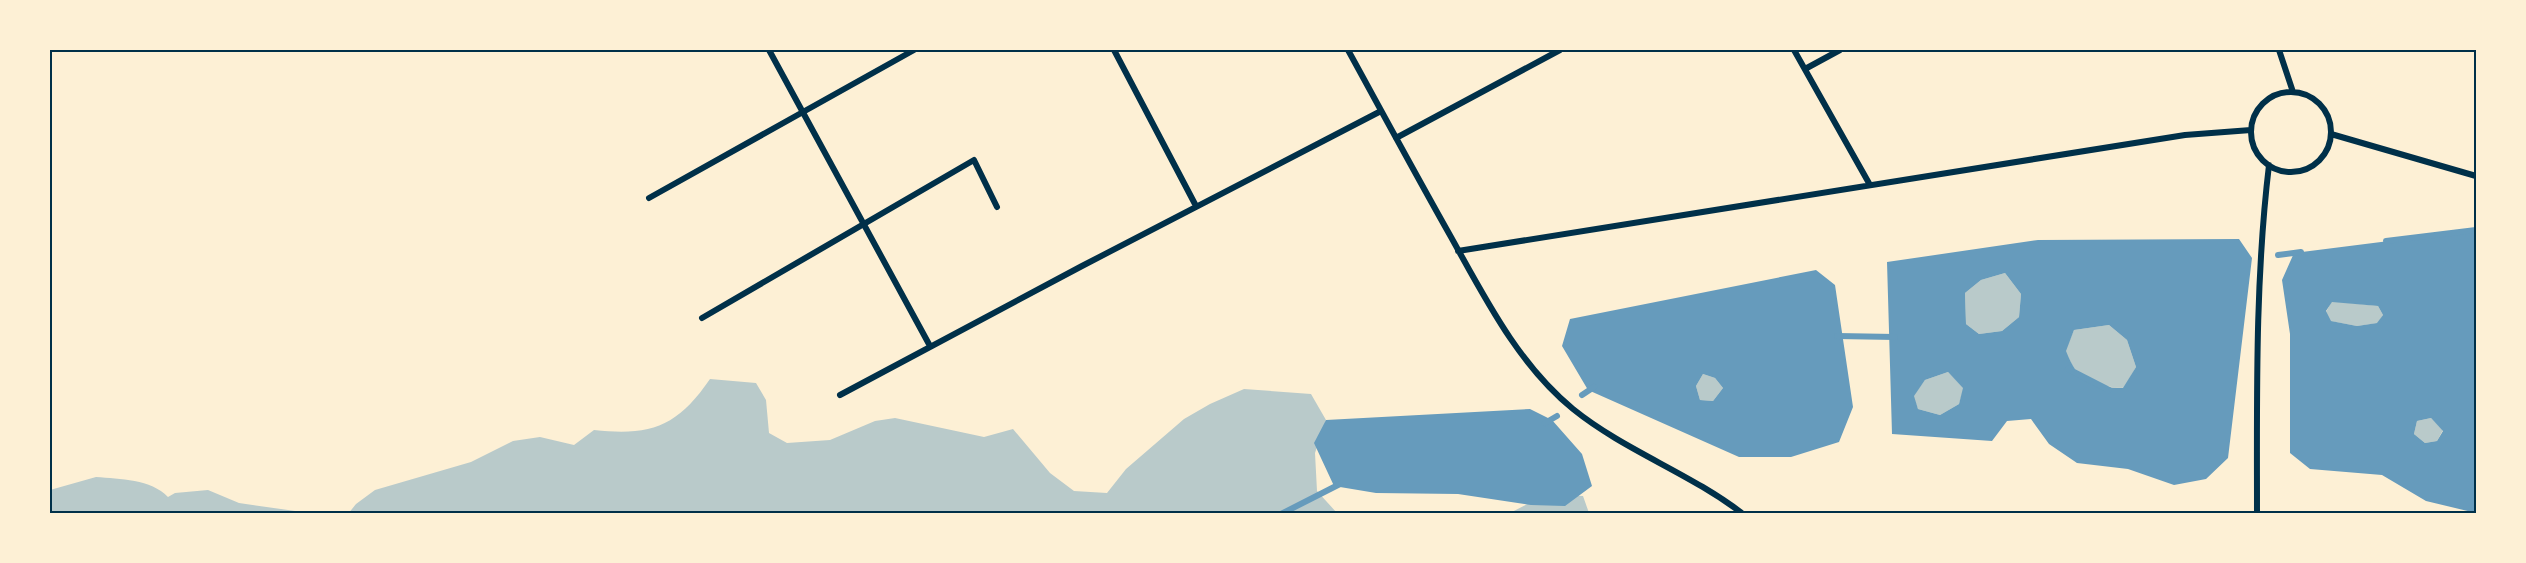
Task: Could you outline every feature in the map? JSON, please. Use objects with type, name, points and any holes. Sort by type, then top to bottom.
[{"type":"street","points":[[769,50],[930,346]]},
{"type":"street","points":[[649,198],[914,50]]},
{"type":"street","points":[[1114,50],[1196,207]]},
{"type":"street","points":[[1348,50],[1489,306],[1521,354],[1556,394],[1599,429],[1705,488],[1743,513]]},
{"type":"street","points":[[1396,138],[1560,50]]},
{"type":"street","points":[[1794,50],[1870,185]]},
{"type":"street","points":[[1805,69],[1840,50]]},
{"type":"street","points":[[2279,50],[2293,92]]},
{"type":"street","points":[[2293,92],[2308,96],[2321,105],[2329,118],[2331,134],[2328,148],[2320,159],[2309,168],[2296,172],[2282,171],[2269,165],[2259,156],[2253,143],[2251,130],[2255,114],[2264,102],[2278,94],[2293,92]]},
{"type":"street","points":[[840,395],[1381,111]]},
{"type":"street","points":[[1458,251],[2185,135],[2251,130]]},
{"type":"street","points":[[2331,134],[2476,176]]},
{"type":"street","points":[[702,318],[974,160],[997,207]]},
{"type":"street","points":[[2257,513],[2257,383],[2261,266],[2269,165]]},
{"type":"shaded area","points":[[2005,273],[2021,294],[2019,317],[2002,331],[1979,334],[1966,324],[1965,293],[1981,280]]},
{"type":"shaded area","points":[[2332,301],[2378,306],[2383,315],[2378,323],[2357,326],[2330,321],[2326,312]]},
{"type":"shaded area","points":[[2109,325],[2127,340],[2136,367],[2124,388],[2102,386],[2087,380],[2075,370],[2065,351],[2074,330]]},
{"type":"shaded area","points":[[1948,372],[1964,388],[1959,404],[1940,415],[1918,409],[1913,396],[1925,380]]},
{"type":"shaded area","points":[[1703,374],[1715,378],[1723,388],[1713,401],[1700,400],[1696,386]]},
{"type":"shaded area","points":[[710,379],[756,383],[766,400],[769,433],[787,443],[830,440],[875,421],[895,418],[984,437],[1013,429],[1050,473],[1074,491],[1107,493],[1126,469],[1184,419],[1210,404],[1244,389],[1311,394],[1326,420],[1315,453],[1317,491],[1337,513],[348,514],[356,504],[375,490],[471,462],[513,441],[540,437],[574,445],[594,430],[632,431],[661,425],[686,408]]},
{"type":"shaded area","points":[[2431,418],[2443,430],[2437,441],[2425,443],[2414,434],[2417,421]]},
{"type":"shaded area","points":[[96,477],[144,483],[168,497],[175,493],[208,490],[239,503],[309,513],[50,513],[50,490]]},
{"type":"shaded area","points":[[1547,494],[1583,496],[1589,513],[1508,514]]},
{"type":"water","points":[[2476,230],[2476,513],[2426,501],[2382,475],[2310,469],[2290,453],[2290,334],[2282,280],[2294,253]],"holes":[[[2332,302],[2378,306],[2383,315],[2377,323],[2357,326],[2331,321],[2326,311]],[[2431,418],[2443,431],[2437,441],[2425,443],[2414,434],[2417,421]]]},
{"type":"water","points":[[2239,239],[2252,258],[2228,458],[2206,479],[2174,485],[2128,469],[2077,463],[2049,444],[2031,419],[2007,421],[1992,441],[1892,434],[1887,262],[2038,240]],"holes":[[[2005,273],[2021,294],[2019,317],[2002,331],[1979,334],[1966,324],[1965,293],[1981,280]],[[2109,325],[2127,340],[2136,367],[2123,388],[2094,384],[2075,370],[2066,351],[2074,330]],[[1948,372],[1963,388],[1959,404],[1940,415],[1918,409],[1914,396],[1925,380]]]},
{"type":"water","points":[[1816,270],[1835,285],[1853,407],[1839,442],[1791,457],[1739,457],[1588,390],[1562,346],[1570,319]],"holes":[[[1703,374],[1715,378],[1723,388],[1713,401],[1700,400],[1696,386]]]},
{"type":"water","points":[[1530,409],[1552,420],[1582,454],[1592,486],[1565,506],[1531,505],[1458,494],[1376,493],[1334,486],[1314,443],[1326,420]]},
{"type":"waterway","points":[[2386,241],[2476,230]]},
{"type":"waterway","points":[[2278,255],[2301,252]]},
{"type":"waterway","points":[[1837,336],[1895,337]]},
{"type":"waterway","points":[[2068,369],[2109,390]]},
{"type":"waterway","points":[[1582,395],[1594,387]]},
{"type":"waterway","points":[[1545,423],[1557,416]]},
{"type":"waterway","points":[[1281,514],[1340,484]]}]
